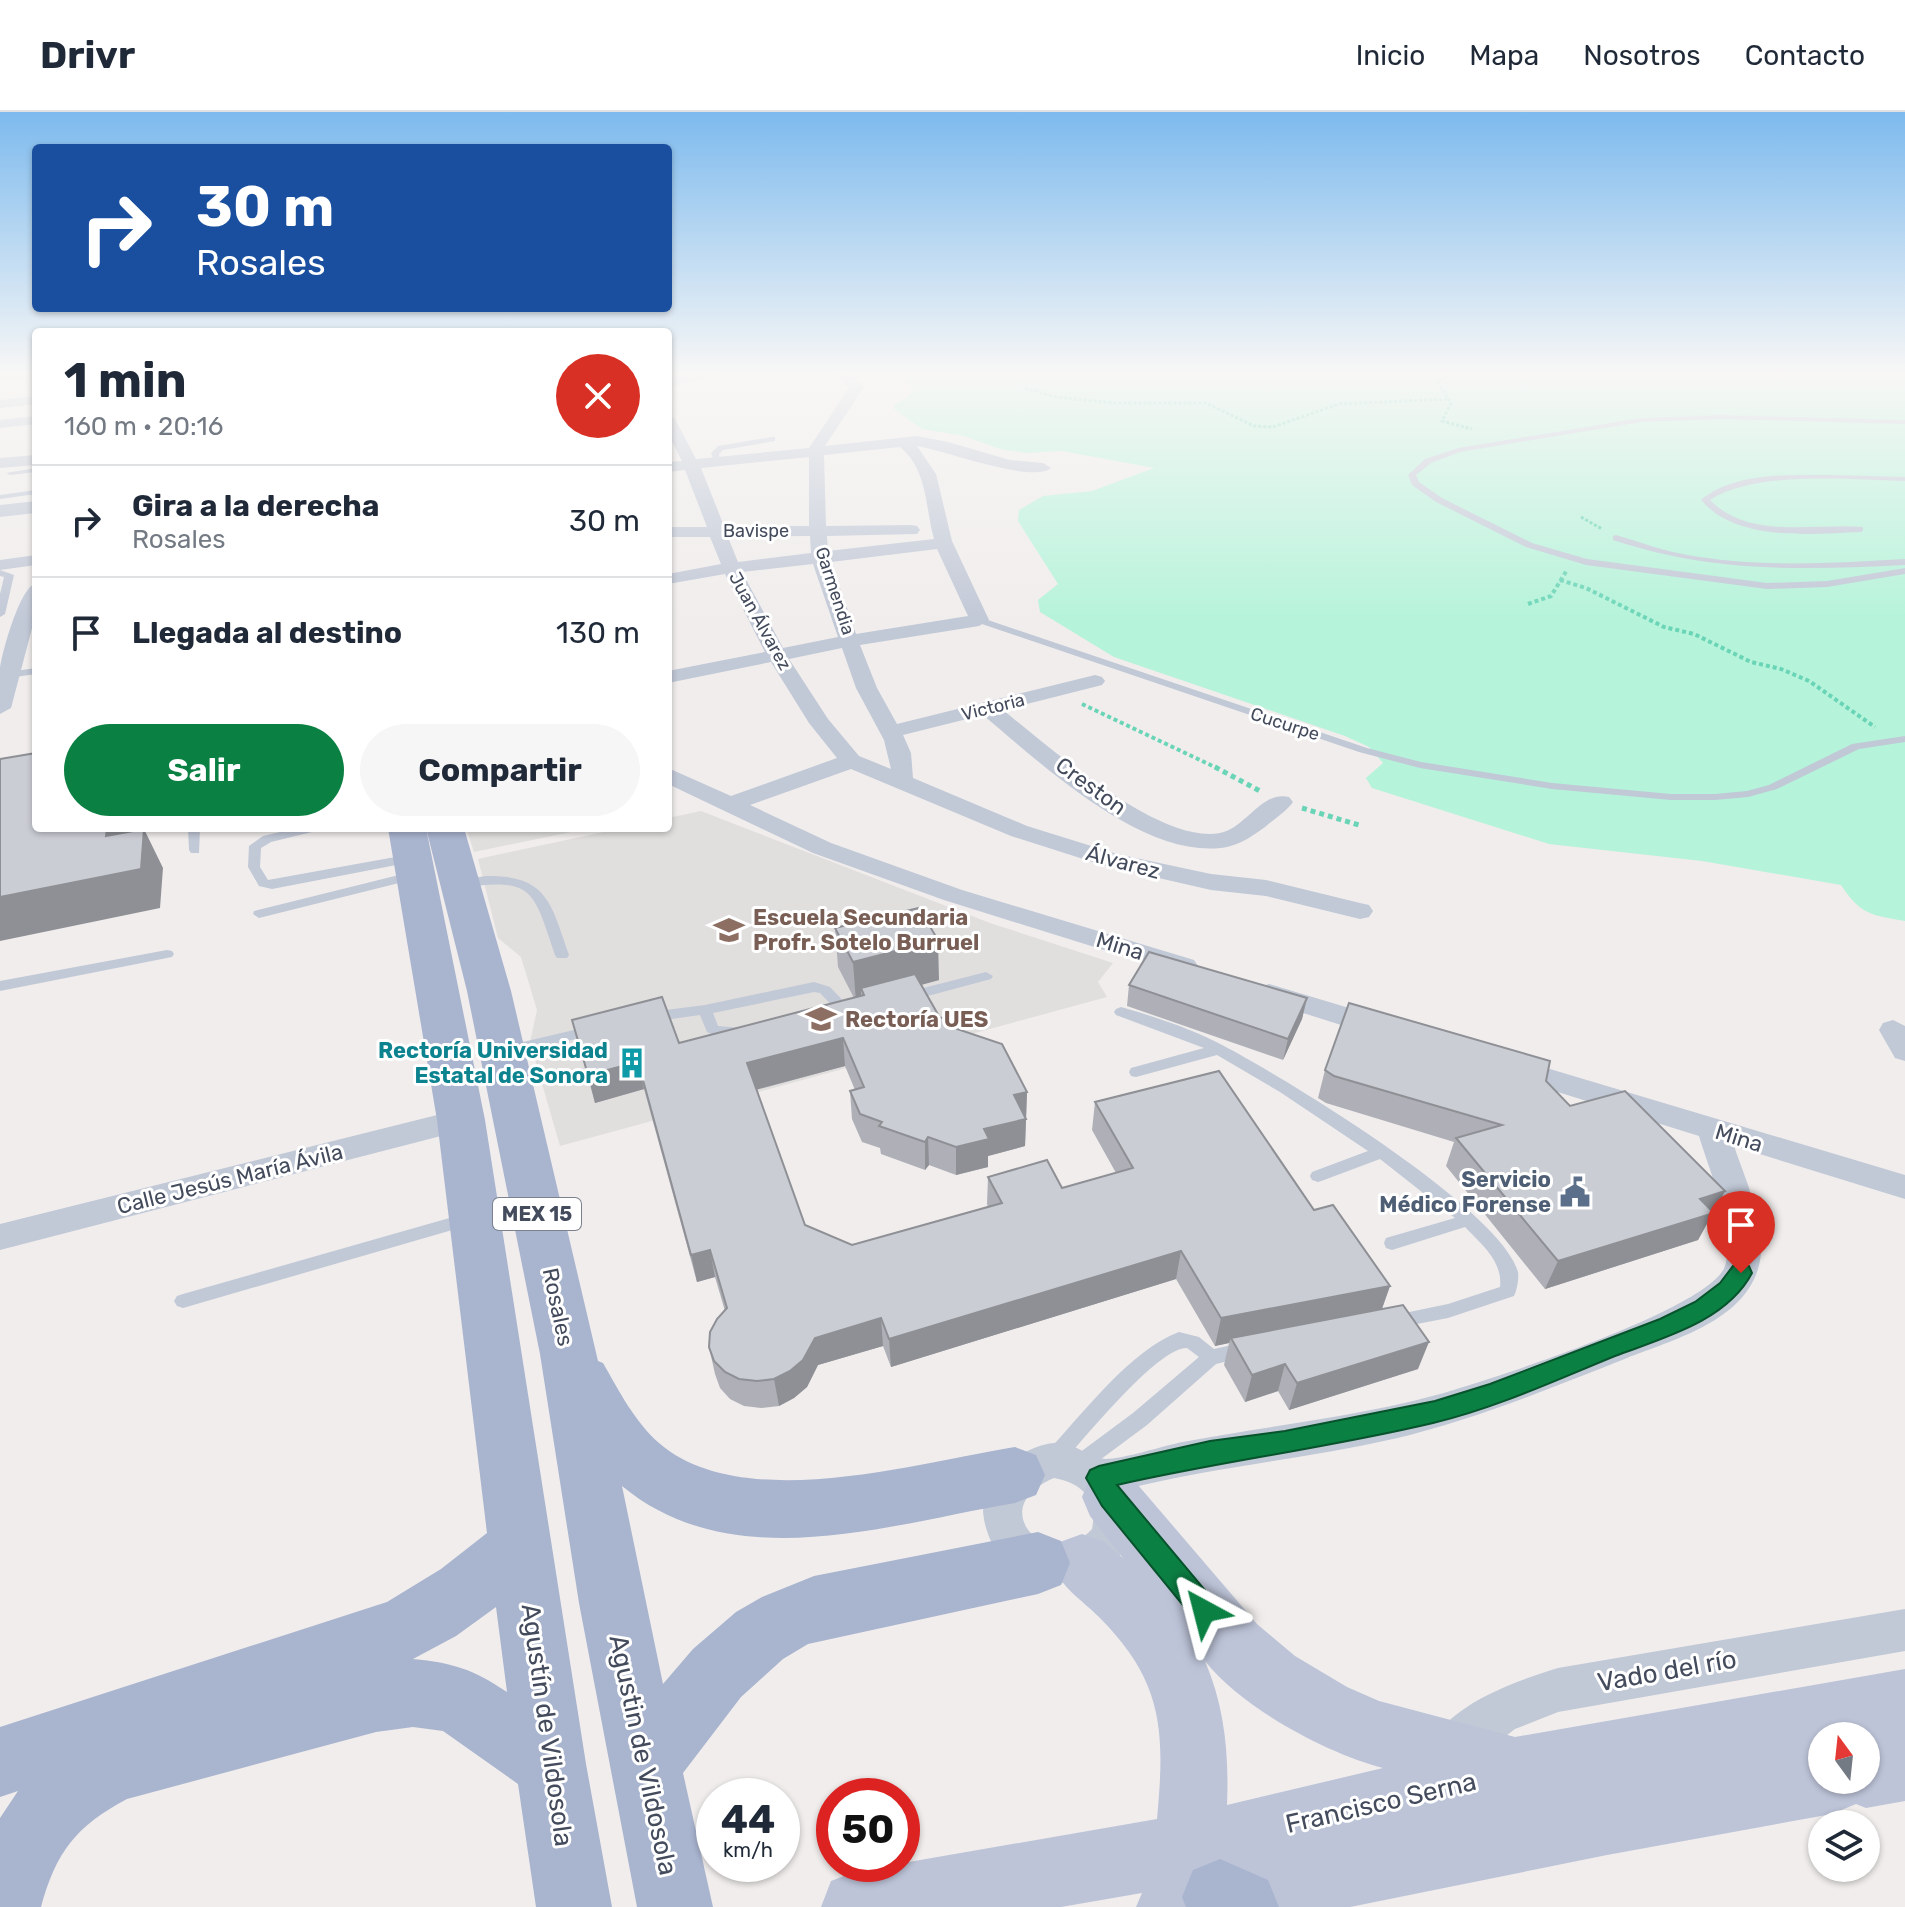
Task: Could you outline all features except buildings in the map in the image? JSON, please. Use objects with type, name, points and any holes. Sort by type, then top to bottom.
[{"type":"main road","name":"Rosales","points":[[428,855],[502,1052],[568,1354],[612,1603]]},
{"type":"main road","name":"MEX 15","points":[[428,855],[474,1216],[522,1543]]},
{"type":"main road","points":[[568,1354],[616,1435],[645,1469],[677,1488],[712,1502],[754,1509],[805,1507],[1071,1475],[1234,1647],[1272,1679],[1324,1710],[1375,1733],[1517,1771]]},
{"type":"main road","points":[[0,1762],[400,1631],[438,1612],[497,1568],[522,1543]]},
{"type":"main road","name":"Agustín de Vildosola","points":[[522,1543],[551,1764],[574,1907]]},
{"type":"main road","points":[[649,1785],[725,1663],[781,1620],[814,1608],[1060,1563],[1133,1605],[1174,1661],[1193,1728],[1205,1890]]},
{"type":"main road","name":"Agustin de Vildosola","points":[[612,1603],[675,1907]]},
{"type":"main road","points":[[3,1907],[10,1875],[25,1841],[47,1811],[71,1789],[98,1773],[144,1755],[376,1698],[413,1693],[455,1698],[551,1764]]},
{"type":"main road","name":"Francisco Serna","points":[[1205,1890],[1517,1771],[1905,1702]]},
{"type":"main road","points":[[1880,1771],[1905,1767]]},
{"type":"main road","name":"Francisco Serna","points":[[857,1907],[1205,1890],[1808,1784]]},
{"type":"street","name":"Juan Álvarez","points":[[687,456],[731,568],[777,656],[820,723],[851,761],[903,777]]},
{"type":"street","points":[[672,466],[764,456]]},
{"type":"street","name":"Garmendia","points":[[816,456],[820,557],[868,694],[903,757],[903,777]]},
{"type":"street","points":[[920,456],[927,469],[942,536],[979,620]]},
{"type":"street","points":[[978,456],[1009,465],[1043,468]]},
{"type":"street","points":[[5,468],[32,461]]},
{"type":"street","points":[[0,511],[32,507]]},
{"type":"street","name":"Bavispe","points":[[672,532],[817,531],[942,536]]},
{"type":"street","points":[[672,578],[942,536]]},
{"type":"street","points":[[0,565],[32,561]]},
{"type":"street","points":[[0,708],[18,632],[32,599]]},
{"type":"street","name":"Cucurpe","points":[[672,676],[851,640],[979,620]]},
{"type":"street","name":"Victoria","points":[[890,732],[1095,681]]},
{"type":"street","name":"Creston","points":[[987,708],[1112,804],[1164,831],[1205,841]]},
{"type":"street","points":[[727,805],[851,761]]},
{"type":"street","name":"Mina","points":[[672,777],[822,848],[953,895],[1216,976]]},
{"type":"street","name":"Álvarez","points":[[903,777],[1019,831],[1111,860],[1187,878],[1266,888],[1360,911]]},
{"type":"street","points":[[1187,878],[1205,841],[1231,837],[1281,802]]},
{"type":"street","points":[[1246,985],[1412,1037]]},
{"type":"street","name":"Mina","points":[[1487,1060],[1905,1187]]},
{"type":"street","name":"Calle Jesús María Ávila","points":[[0,1237],[461,1120]]},
{"type":"street","points":[[1071,1475],[1114,1523],[1104,1547],[1060,1563],[1014,1546],[1001,1522],[1002,1497],[1071,1475],[1285,1442],[1435,1412],[1493,1394],[1668,1326],[1703,1308],[1728,1289],[1741,1273],[1745,1256],[1741,1230],[1713,1130]]},
{"type":"street","name":"Vado del río","points":[[1446,1753],[1497,1712],[1546,1693],[1905,1630]]},
{"type":"lane","points":[[716,456],[718,461]]},
{"type":"lane","points":[[1442,456],[1428,461],[1412,475],[1415,483],[1439,500],[1529,545],[1572,559],[1767,586],[1827,584],[1905,571]]},
{"type":"lane","points":[[5,468],[32,470]]},
{"type":"lane","points":[[1860,529],[1797,530],[1758,525],[1725,516],[1705,500],[1711,493],[1727,486],[1772,479],[1905,479]]},
{"type":"lane","points":[[0,497],[32,493]]},
{"type":"lane","points":[[1616,538],[1670,554],[1743,565],[1806,568],[1905,562]]},
{"type":"lane","points":[[0,573],[9,575],[0,614]]},
{"type":"lane","name":"Cucurpe","points":[[979,620],[1363,750],[1420,765],[1552,786],[1671,797],[1748,794],[1773,787],[1856,746],[1905,739]]},
{"type":"lane","points":[[8,675],[32,672]]},
{"type":"lane","points":[[194,832],[195,850]]},
{"type":"lane","points":[[296,832],[267,839],[255,846],[254,867],[263,883],[272,885],[428,855],[497,878],[510,878],[529,887],[544,903],[562,955]]},
{"type":"lane","points":[[259,914],[428,855]]},
{"type":"lane","points":[[0,986],[167,954]]},
{"type":"lane","points":[[888,1001],[986,976]]},
{"type":"lane","points":[[640,1019],[705,1010],[814,987],[825,990],[846,1011]]},
{"type":"lane","points":[[705,1010],[712,1029],[720,1033],[758,1027]]},
{"type":"lane","points":[[1121,1012],[1219,1049],[1381,1152],[1446,1198],[1491,1243],[1509,1272],[1508,1291],[1448,1311],[1373,1325]]},
{"type":"lane","points":[[502,1052],[610,1026]]},
{"type":"lane","points":[[1136,1072],[1219,1049]]},
{"type":"lane","points":[[1318,1176],[1381,1152]]},
{"type":"lane","points":[[183,1301],[474,1216]]},
{"type":"lane","points":[[1392,1243],[1468,1220]]},
{"type":"lane","points":[[1071,1475],[1118,1391],[1171,1344],[1191,1341],[1211,1357]]},
{"type":"lane","points":[[1071,1475],[1211,1357],[1268,1346]]},
{"type":"path","points":[[1528,604],[1551,596],[1572,559]]},
{"type":"path","points":[[1560,580],[1586,588],[1664,627],[1694,634],[1751,662],[1781,669],[1809,681],[1890,740]]},
{"type":"path","points":[[1057,690],[1281,802],[1362,826]]},
{"type":"shaded area","points":[[701,811],[990,923],[1113,963],[1098,982],[1107,997],[560,1146],[530,1042],[537,1010],[521,957],[498,938],[478,859],[603,832],[672,832],[672,817]]},
{"type":"shaded area","points":[[467,832],[572,832],[474,852]]},
{"type":"green space","points":[[1088,456],[1905,456],[1905,921],[1868,912],[1841,885],[1702,861],[1549,844],[1372,788],[1366,778],[1383,763],[1369,747],[1114,657],[1040,612],[1038,600],[1058,584],[1018,521],[1019,510],[1043,496],[1092,491],[1154,468]]},
{"type":"place","name":"Escuela Secundaria Profr. Sotelo Burruel","points":[[729,930]]},
{"type":"place","name":"Rectoría UES","points":[[821,1019]]},
{"type":"place","name":"Rectoría Universidad Estatal de Sonora","points":[[632,1063]]},
{"type":"place","name":"Servicio Médico Forense","points":[[1575,1192]]},
{"type":"route","points":[[1204,1611],[1099,1478],[1210,1452],[1285,1442],[1435,1412],[1493,1394],[1668,1326],[1703,1308],[1728,1289],[1741,1273]]}]
